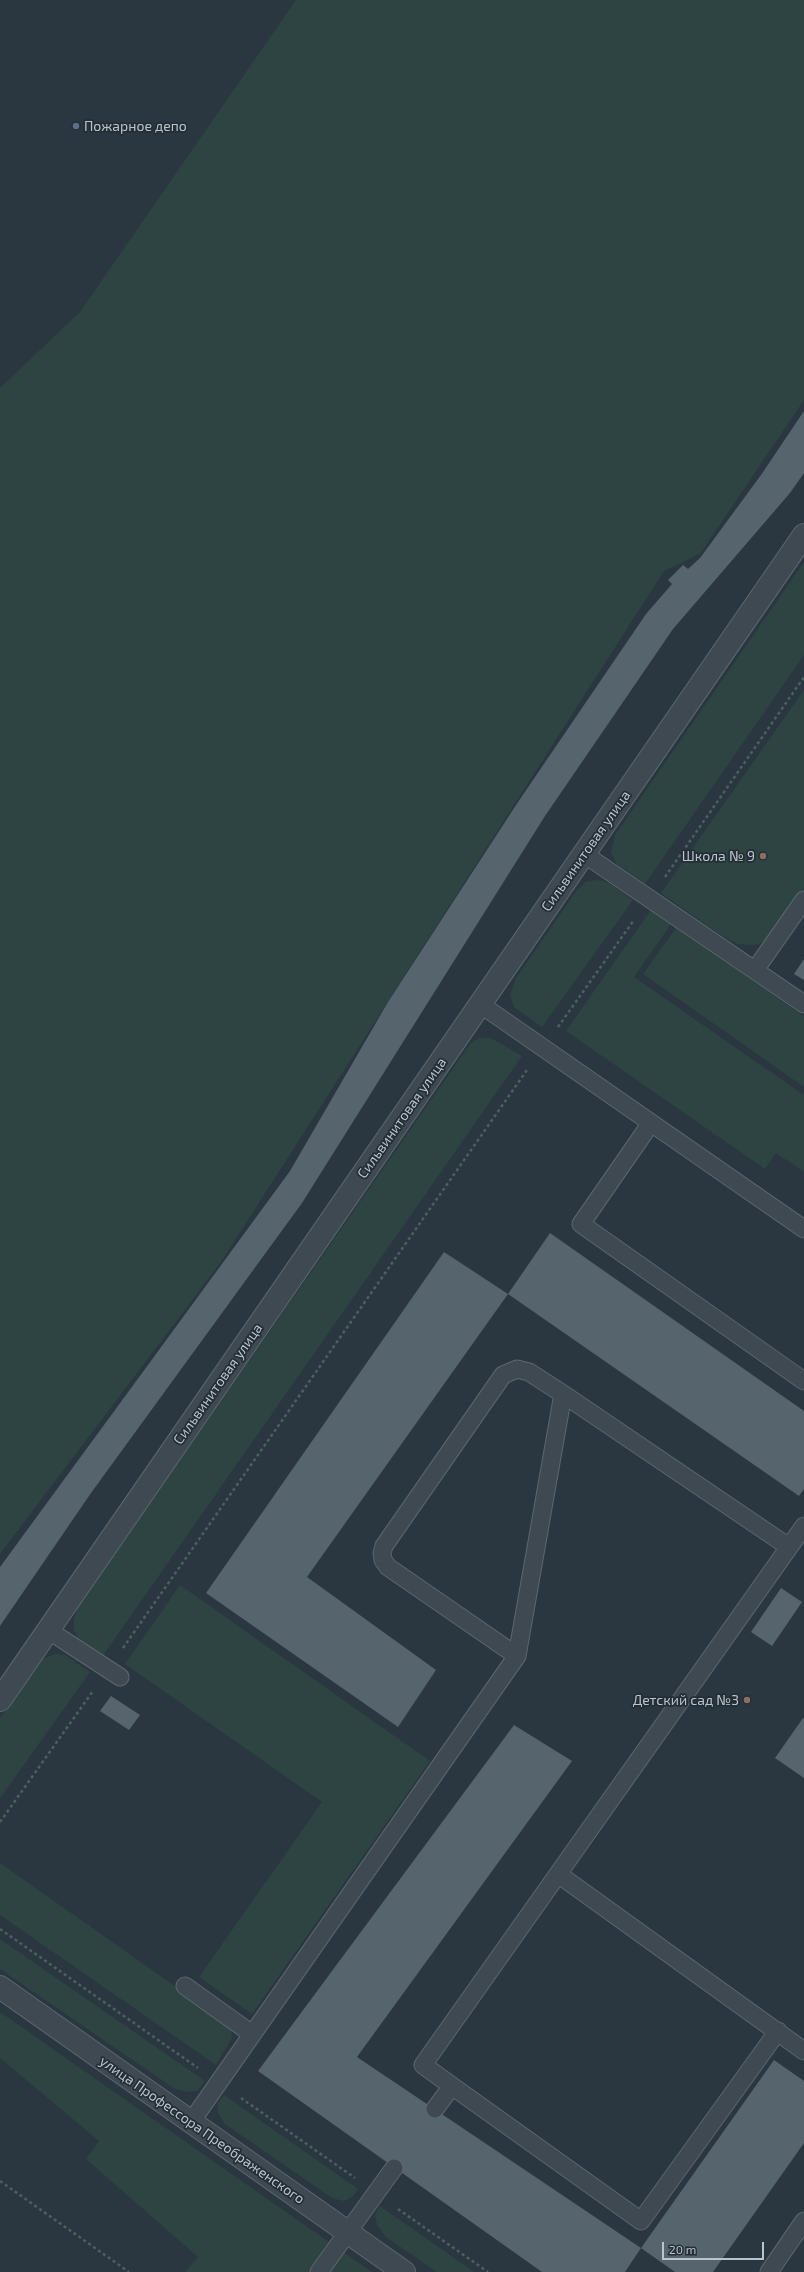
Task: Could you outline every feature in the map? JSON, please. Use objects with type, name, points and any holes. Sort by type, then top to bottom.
[{"type":"street","name":"Сильвинитовая улица","points":[[0,1700],[804,535]]},
{"type":"street","name":"улица Профессора Преображенского","points":[[0,1987],[404,2272]]},
{"type":"lane","points":[[584,854],[804,1004]]},
{"type":"lane","points":[[755,970],[804,900]]},
{"type":"lane","points":[[480,1004],[804,1229]]},
{"type":"lane","points":[[652,1123],[581,1224],[804,1381]]},
{"type":"lane","points":[[517,1656],[388,1567],[383,1560],[382,1553],[384,1546],[503,1375],[516,1369],[529,1372],[563,1394],[789,1547]]},
{"type":"lane","points":[[190,2122],[517,1656],[563,1394]]},
{"type":"lane","points":[[778,2031],[641,2221],[423,2065],[804,1526]]},
{"type":"lane","points":[[48,1630],[114,1673]]},
{"type":"lane","points":[[558,1874],[804,2050]]},
{"type":"lane","points":[[185,1986],[252,2034]]},
{"type":"lane","points":[[435,2109],[452,2086]]},
{"type":"lane","points":[[319,2272],[394,2168]]},
{"type":"lane","points":[[769,2272],[804,2221]]},
{"type":"path","points":[[0,1822],[114,1673],[196,1546],[543,1047],[650,899],[804,677]]},
{"type":"path","points":[[0,1929],[488,2272]]},
{"type":"path","points":[[0,2181],[129,2272]]},
{"type":"green space","points":[[296,0],[804,0],[804,400],[700,554],[664,571],[221,1262],[0,1554],[0,388],[80,312]]},
{"type":"green space","points":[[804,562],[804,655],[645,884],[616,863],[611,852],[615,835]]},
{"type":"green space","points":[[804,690],[804,890],[769,941],[753,945],[738,944],[722,936],[661,893]]},
{"type":"green space","points":[[599,880],[609,883],[633,900],[542,1027],[514,1007],[510,995],[516,978],[577,890],[587,881]]},
{"type":"green space","points":[[651,910],[671,924],[634,977],[804,1095],[804,1172],[776,1153],[765,1169],[566,1031]]},
{"type":"green space","points":[[676,928],[804,1016],[804,1087],[643,974]]},
{"type":"green space","points":[[479,1038],[491,1038],[522,1056],[102,1657],[78,1639],[74,1630],[74,1619],[77,1608],[470,1044]]},
{"type":"green space","points":[[180,1585],[430,1761],[252,2014],[199,1977],[322,1802],[125,1664]]},
{"type":"green space","points":[[55,1654],[65,1655],[90,1672],[0,1798],[0,1718],[42,1659]]},
{"type":"green space","points":[[0,1863],[226,2022],[231,2029],[232,2038],[216,2065],[0,1915]]},
{"type":"green space","points":[[0,1939],[205,2081],[197,2091],[188,2092],[175,2089],[0,1969]]},
{"type":"green space","points":[[0,2012],[372,2272],[185,2272],[198,2257],[86,2159],[99,2141],[0,2058]]},
{"type":"green space","points":[[224,2095],[358,2189],[351,2198],[343,2201],[332,2198],[225,2124],[218,2113],[217,2104]]},
{"type":"green space","points":[[380,2206],[474,2272],[437,2272],[386,2237],[377,2225],[375,2214]]},
{"type":"building","points":[[804,411],[804,473],[790,493],[673,629],[545,816],[302,1203],[91,1493],[0,1626],[0,1567],[290,1171],[388,1002],[518,802],[646,614],[672,584],[668,580],[683,565],[688,569],[700,558],[761,475]]},
{"type":"building","points":[[804,959],[804,980],[794,974]]},
{"type":"building","points":[[550,1233],[804,1411],[804,1489],[799,1496],[508,1294]]},
{"type":"building","points":[[444,1252],[508,1294],[307,1577],[436,1670],[398,1727],[206,1593]]},
{"type":"building","points":[[781,1588],[802,1602],[772,1646],[751,1632]]},
{"type":"building","points":[[111,1696],[140,1715],[129,1730],[100,1711]]},
{"type":"building","points":[[803,1718],[804,1719],[804,1778],[775,1758]]},
{"type":"building","points":[[514,1725],[572,1761],[357,2057],[641,2248],[625,2272],[542,2272],[258,2071]]},
{"type":"building","points":[[774,2060],[804,2081],[804,2143],[713,2272],[675,2272],[641,2248]]},
{"type":"place","name":"Пожарное депо","points":[[76,126]]},
{"type":"place","name":"Школа № 9","points":[[763,856]]},
{"type":"place","name":"Детский сад №3","points":[[747,1700]]}]
